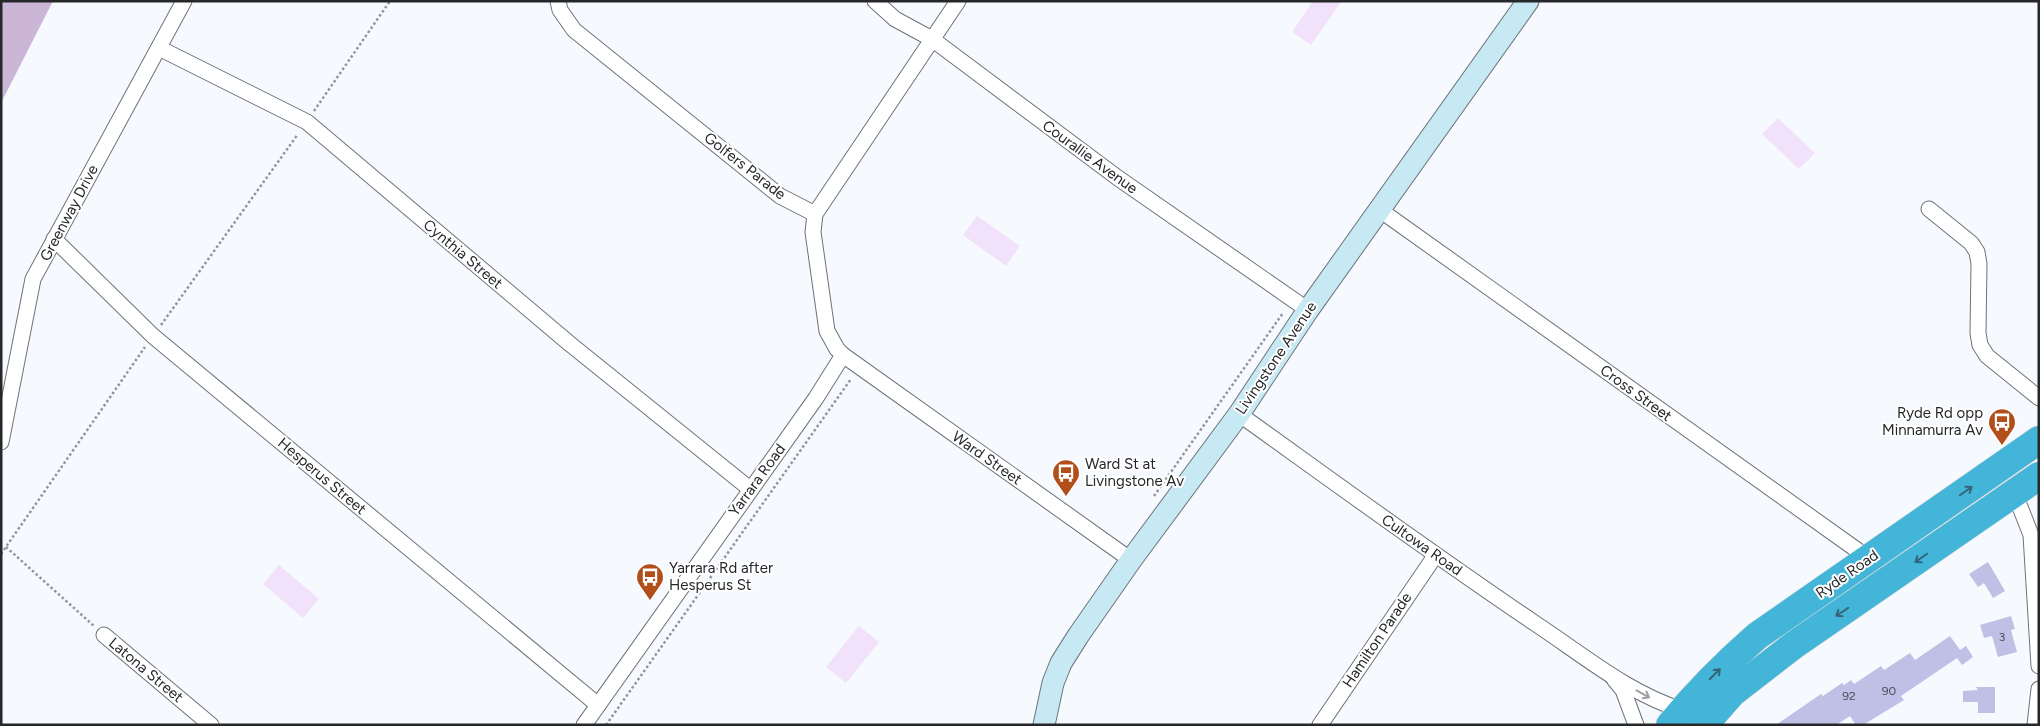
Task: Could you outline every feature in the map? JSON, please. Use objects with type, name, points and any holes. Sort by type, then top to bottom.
[{"type":"highway","name":"Ryde Road","points":[[1685,720],[1728,662],[1757,636],[2039,440]]},
{"type":"highway","name":"Ryde Road","points":[[1685,720],[1732,693],[1752,676],[1827,622],[2039,476]]},
{"type":"street","name":"Greenway Drive","points":[[1,442],[33,279],[184,1]]},
{"type":"street","name":"Golfers Parade","points":[[558,1],[560,10],[574,30],[780,196],[815,214]]},
{"type":"street","name":"Courallie Avenue","points":[[875,1],[895,19],[932,39],[1118,178],[1308,310]]},
{"type":"street","points":[[843,355],[837,349],[827,331],[813,232],[815,214],[958,1]]},
{"type":"street","name":"Livingstone Avenue","points":[[1044,725],[1051,689],[1060,663],[1131,560],[1239,414],[1308,310],[1528,1]]},
{"type":"street","name":"Cynthia Street","points":[[158,48],[307,122],[570,344],[750,489]]},
{"type":"street","points":[[1928,209],[1971,243],[1977,252],[1979,264],[1978,334],[1980,345],[1987,356],[2039,398]]},
{"type":"street","name":"Cross Street","points":[[1380,210],[1867,559],[1882,584]]},
{"type":"street","name":"Hesperus Street","points":[[54,239],[153,336],[598,705]]},
{"type":"street","name":"Yarrara Road","points":[[584,725],[816,398],[843,355]]},
{"type":"street","name":"Ward Street","points":[[843,355],[1131,560]]},
{"type":"street","name":"Cultowa Road","points":[[1239,414],[1435,556],[1608,672],[1685,720]]},
{"type":"street","points":[[1999,468],[2016,492],[2031,535],[2039,666]]},
{"type":"street","name":"Hamilton Parade","points":[[1320,725],[1435,556]]},
{"type":"street","name":"Latona Street","points":[[104,635],[211,725]]},
{"type":"street","name":"Cultowa Road","points":[[1608,672],[1623,690],[1636,725]]},
{"type":"street","points":[[2035,725],[2039,689]]},
{"type":"path","points":[[1,554],[153,336],[307,122],[390,1]]},
{"type":"path","points":[[1154,496],[1284,312]]},
{"type":"path","points":[[606,725],[852,378]]},
{"type":"path","points":[[6,547],[104,635]]},
{"type":"shaded area","points":[[1,1],[53,1],[1,103]]},
{"type":"shaded area","points":[[1313,1],[1341,2],[1311,45],[1292,32]]},
{"type":"shaded area","points":[[1778,118],[1815,153],[1799,169],[1762,134]]},
{"type":"shaded area","points":[[977,216],[1020,246],[1006,266],[963,235]]},
{"type":"shaded area","points":[[279,565],[319,599],[303,618],[263,584]]},
{"type":"shaded area","points":[[859,626],[879,642],[846,683],[826,667]]},
{"type":"building","points":[[1988,562],[2005,591],[1993,598],[1984,583],[1978,587],[1969,574]]},
{"type":"building","points":[[2011,616],[2015,629],[2011,630],[2017,652],[1998,657],[1992,636],[1984,638],[1980,625]]},
{"type":"building","points":[[1950,636],[1960,650],[1966,646],[1973,657],[1962,665],[1957,658],[1901,696],[1904,700],[1863,725],[1856,725],[1850,716],[1836,725],[1776,725],[1821,694],[1823,696],[1842,683],[1844,685],[1851,680],[1854,684],[1881,666],[1884,670],[1910,653],[1915,660]]},
{"type":"building","points":[[1976,687],[1995,687],[1995,713],[1978,713],[1978,702],[1963,702],[1963,691],[1978,690]]},
{"type":"place","name":"Ryde Rd opp Minnamurra Av","points":[[2002,446]]},
{"type":"place","name":"Ward St at Livingstone Av","points":[[1066,497]]},
{"type":"place","name":"Yarrara Rd after Hesperus St","points":[[650,601]]}]
